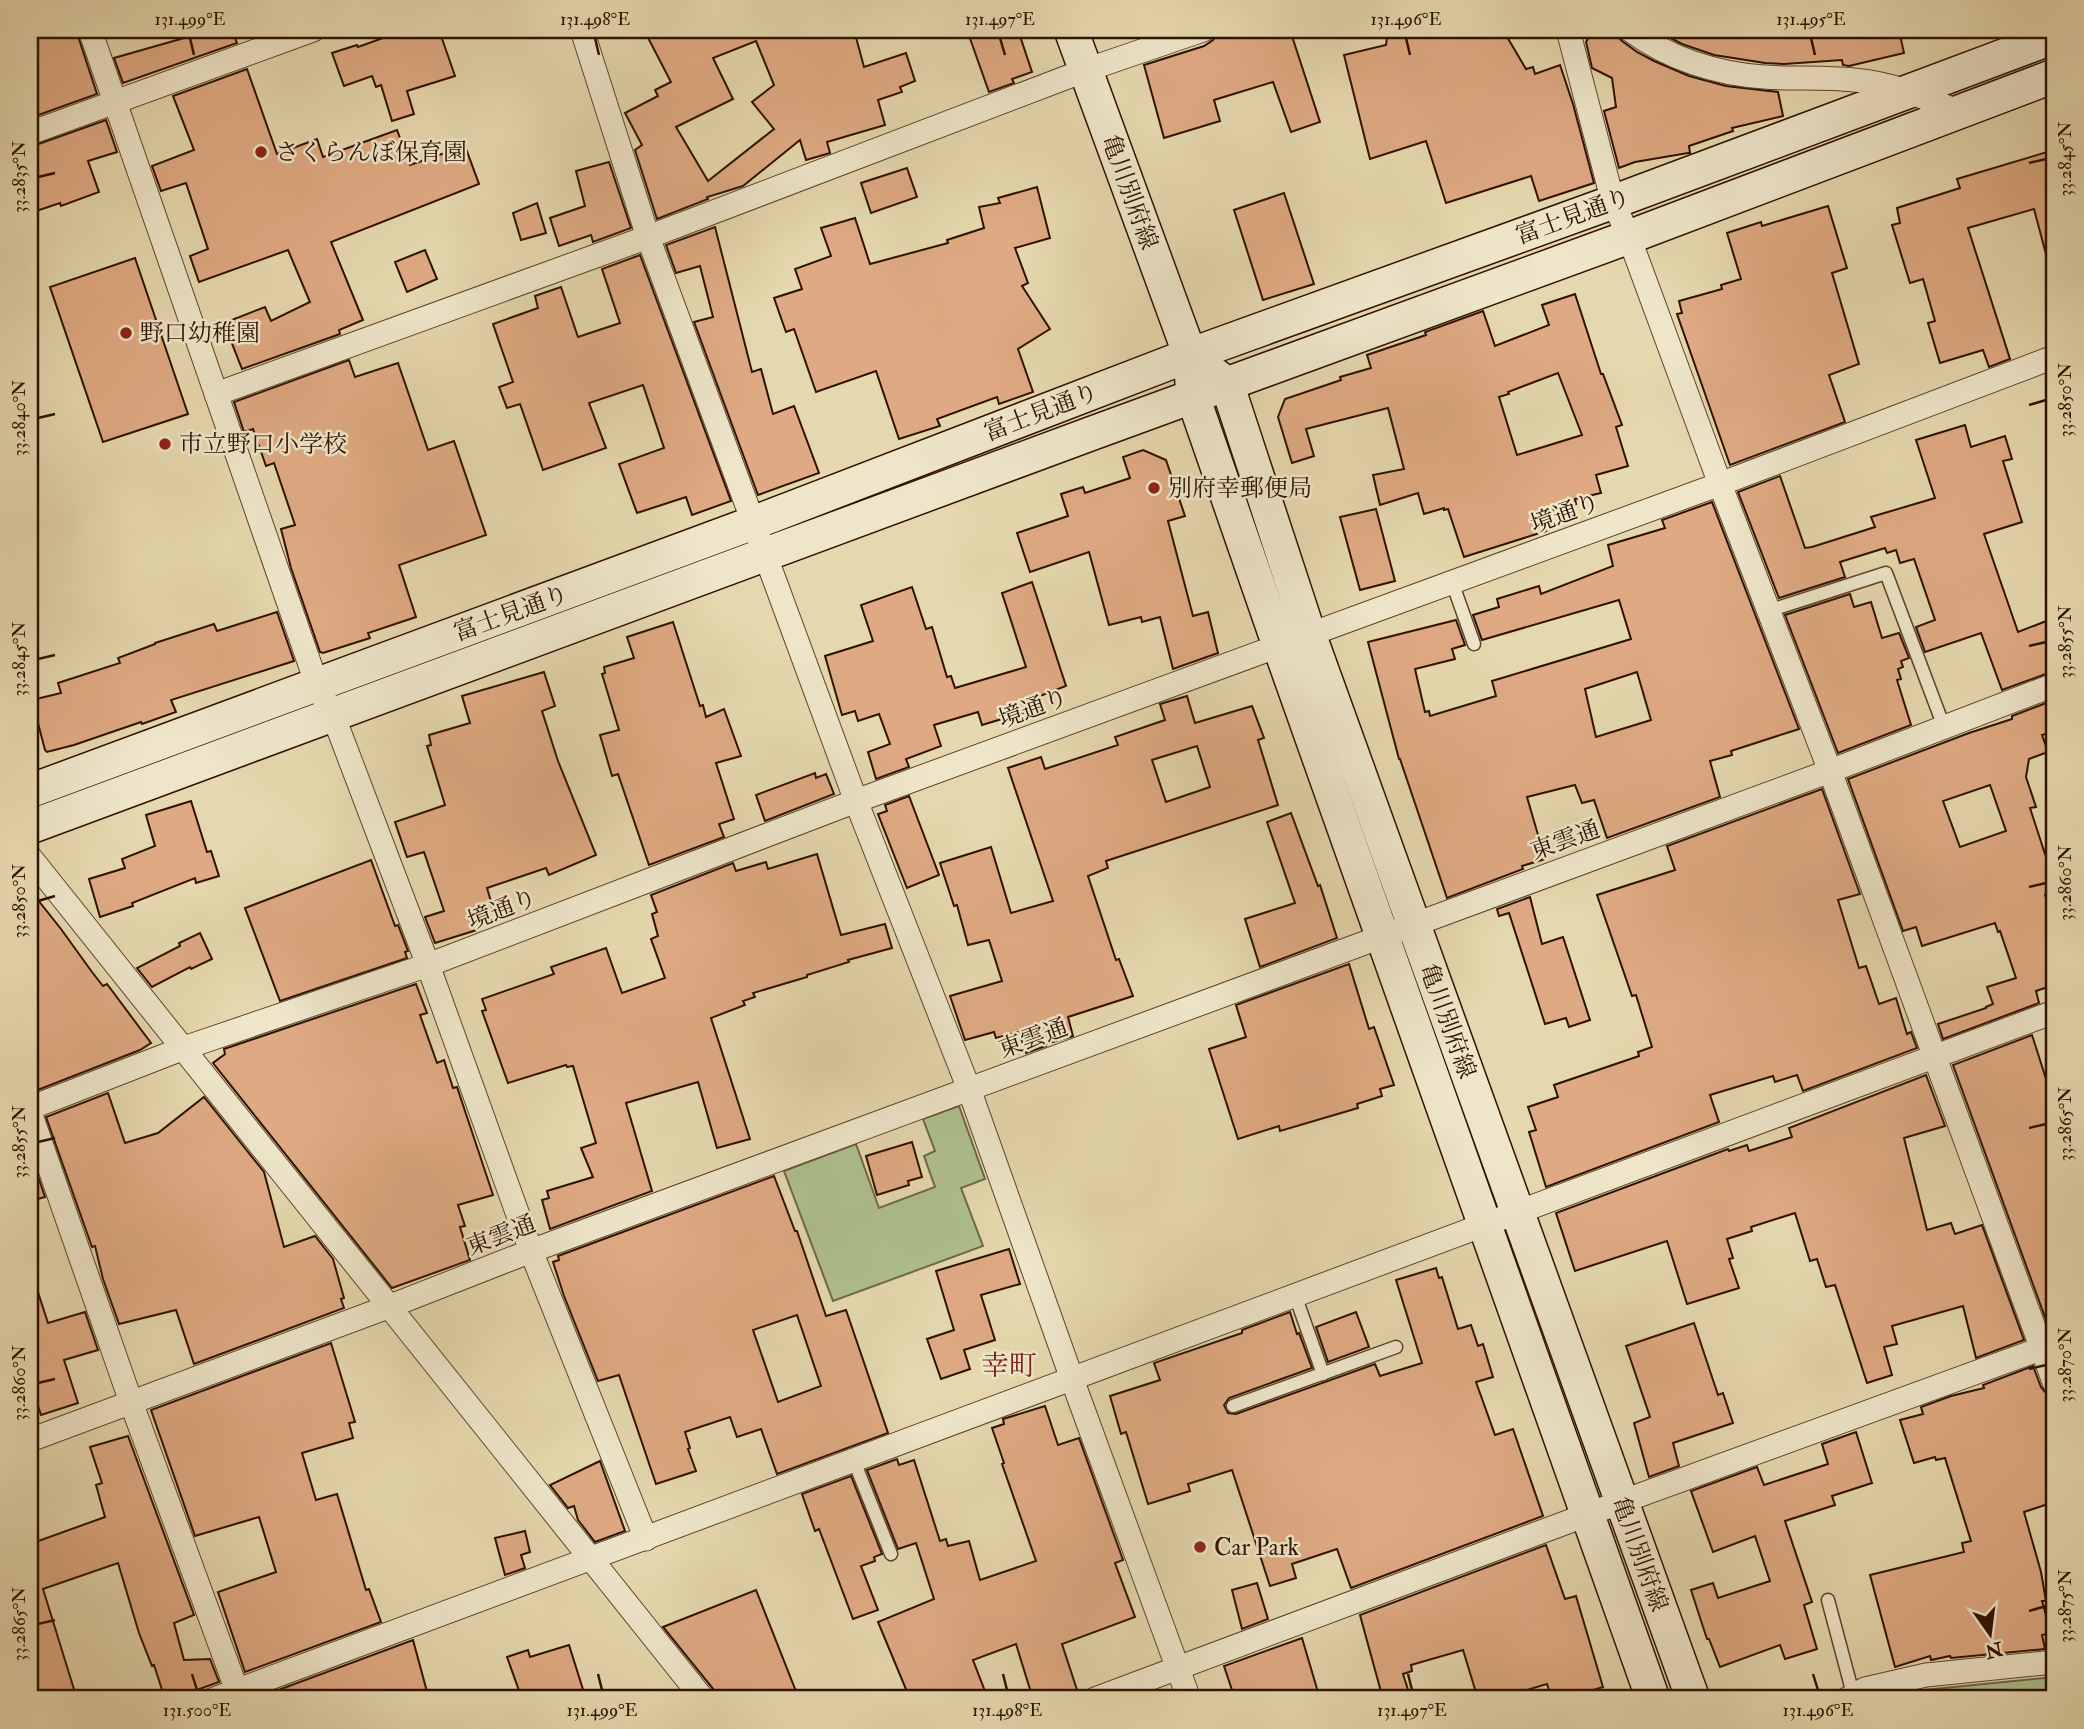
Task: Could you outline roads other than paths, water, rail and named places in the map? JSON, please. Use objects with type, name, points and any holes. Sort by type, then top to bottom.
[{"type":"street","points":[[90,30],[317,685],[333,715],[428,965],[531,1251],[646,1539]]},
{"type":"street","points":[[30,133],[313,30]]},
{"type":"street","points":[[582,30],[648,237],[856,802],[969,1090],[1189,1699]]},
{"type":"street","name":"亀川別府線","points":[[1071,30],[1190,355],[1194,397],[1413,924],[1693,1699]]},
{"type":"street","points":[[216,394],[648,237],[1086,70],[1203,30]]},
{"type":"street","points":[[1568,30],[1613,202],[1629,237],[1935,1057],[2048,1347],[2054,1382]]},
{"type":"street","points":[[1630,30],[1650,45],[1709,69],[1762,77],[1855,80],[1911,91],[1961,113]]},
{"type":"street","name":"富士見通り","points":[[30,791],[753,523],[1190,355],[1613,202],[2054,37]]},
{"type":"street","name":"富士見通り","points":[[30,827],[1629,237],[2054,76]]},
{"type":"street","points":[[1190,355],[1227,384]]},
{"type":"street","name":"境通り","points":[[30,1110],[184,1048],[428,965],[856,802],[1720,484],[2054,356]]},
{"type":"street","name":"亀川別府線","points":[[1227,384],[1294,640],[1382,936],[1653,1699]]},
{"type":"street","name":"東雲通","points":[[30,1440],[531,1251],[1830,771],[2054,685]]},
{"type":"street","points":[[30,857],[702,1699]]},
{"type":"street","points":[[214,1699],[238,1695],[646,1539],[2054,1012]]},
{"type":"street","points":[[30,1110],[131,1402],[238,1695]]},
{"type":"street","points":[[1095,1699],[1621,1502],[2048,1347]]},
{"type":"street","points":[[1850,1697],[1865,1689],[1926,1675],[2054,1662]]},
{"type":"lane","points":[[1768,611],[1886,573],[1944,727]]},
{"type":"lane","points":[[1452,582],[1474,644]]},
{"type":"lane","points":[[1295,1295],[1323,1374]]},
{"type":"lane","points":[[1233,1406],[1396,1347]]},
{"type":"lane","points":[[854,1461],[891,1554]]},
{"type":"lane","points":[[1828,1600],[1850,1697]]},
{"type":"place","name":"さくらんぼ保育園","points":[[261,152]]},
{"type":"place","name":"野口幼稚園","points":[[126,333]]},
{"type":"place","name":"市立野口小学校","points":[[165,444]]},
{"type":"place","name":"別府幸郵便局","points":[[1154,488]]},
{"type":"place","name":"Car Park","points":[[1200,1547]]},
{"type":"district","name":"幸町","points":[[1009,1365]]}]
